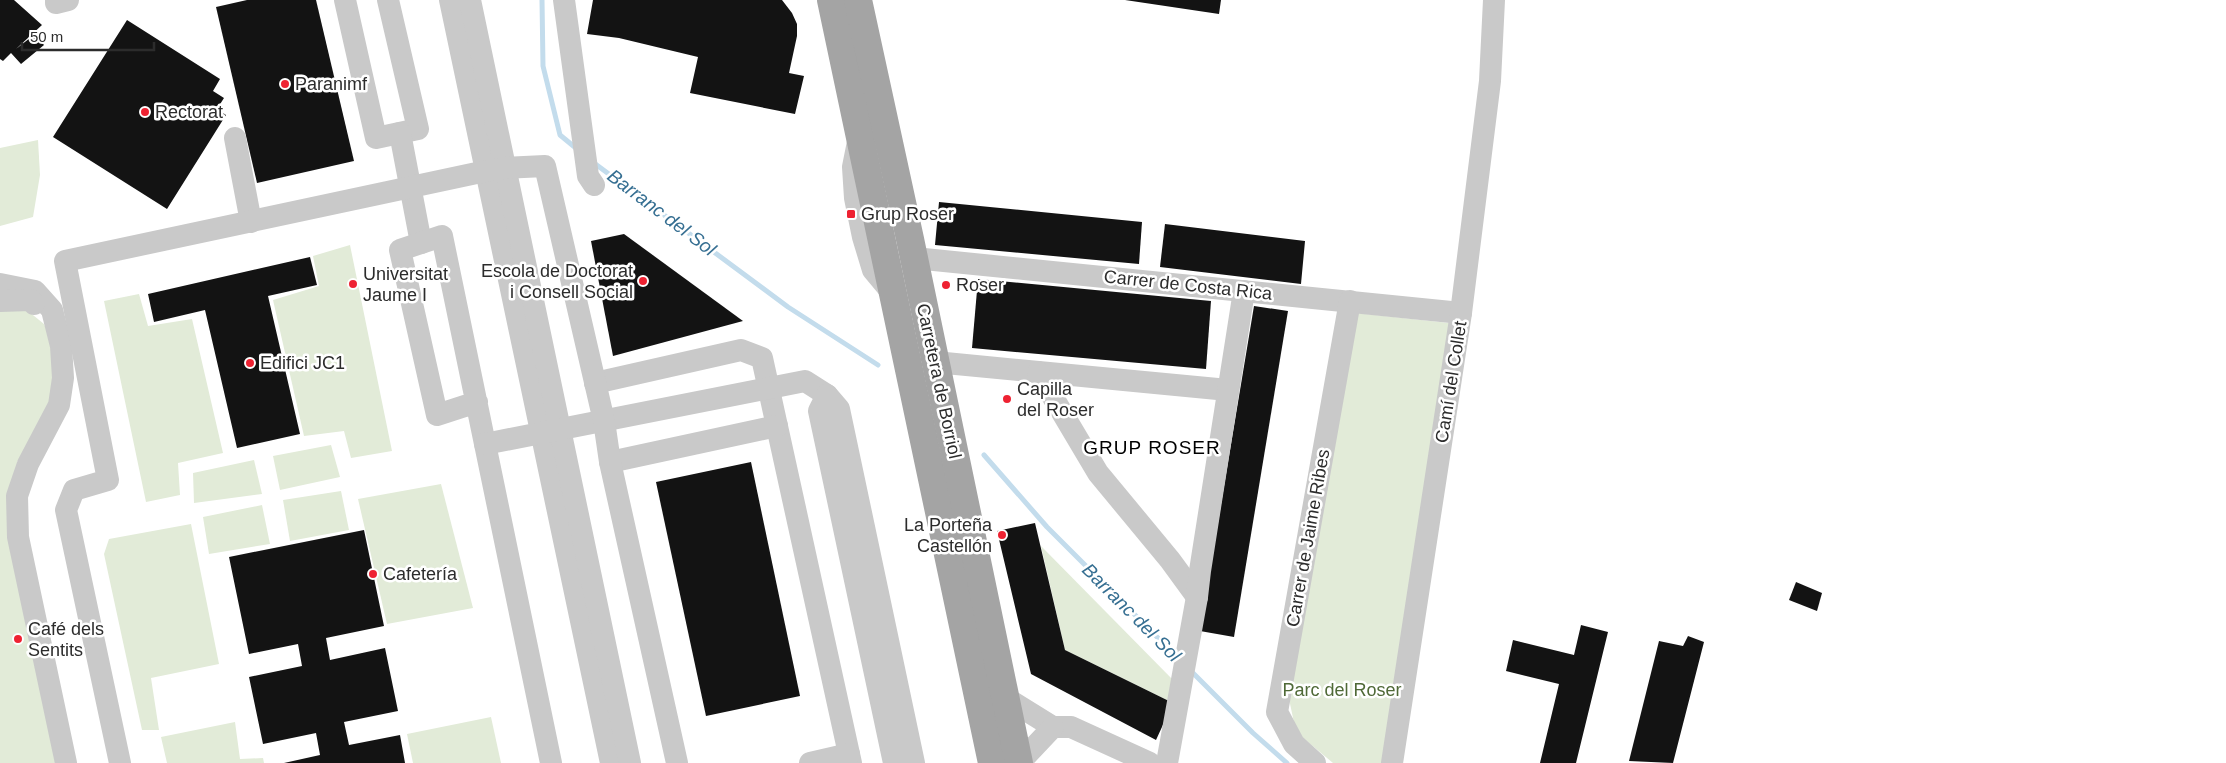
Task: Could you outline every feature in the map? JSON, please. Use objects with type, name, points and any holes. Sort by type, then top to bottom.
[{"type":"main road","name":"Carretera de Borriol","points":[[831,0],[992,763]]},
{"type":"main road","name":"Carretera de Borriol","points":[[858,0],[914,258],[1019,763]]},
{"type":"street","points":[[56,0],[56,3],[68,0]]},
{"type":"street","points":[[345,0],[376,138],[418,129],[388,0]]},
{"type":"street","points":[[450,0],[495,170],[551,432],[630,763]]},
{"type":"street","points":[[470,0],[495,170]]},
{"type":"street","points":[[564,0],[588,176],[594,185]]},
{"type":"street","name":"Camí del Collet","points":[[1392,763],[1461,313],[1490,81],[1494,0]]},
{"type":"street","points":[[400,133],[421,243]]},
{"type":"street","points":[[235,138],[251,222]]},
{"type":"street","points":[[120,763],[66,510],[74,490],[108,480],[65,265],[411,186],[495,170],[545,166],[604,421],[610,462],[677,763]]},
{"type":"street","points":[[477,402],[436,415],[400,250],[442,236],[477,402],[551,763]]},
{"type":"street","name":"Carrer de Costa Rica","points":[[914,258],[1461,313]]},
{"type":"street","points":[[0,266],[33,280],[46,292],[61,346],[63,378],[59,405],[28,464],[17,496],[18,536],[66,763]]},
{"type":"street","points":[[0,284],[4,283],[35,290],[52,310]]},
{"type":"street","points":[[1167,763],[1197,597],[1244,290]]},
{"type":"street","points":[[0,301],[30,300],[44,313],[61,346]]},
{"type":"street","name":"Carrer de Jaime Ribes","points":[[1315,763],[1294,744],[1277,712],[1350,301]]},
{"type":"street","points":[[595,383],[741,350],[762,358],[850,758],[810,763]]},
{"type":"street","points":[[935,362],[1228,390]]},
{"type":"street","points":[[1038,372],[1098,473],[1170,560],[1197,597]]},
{"type":"street","points":[[485,444],[805,381],[827,395],[840,409],[914,763]]},
{"type":"street","points":[[827,395],[818,411],[894,763]]},
{"type":"street","points":[[610,462],[777,426]]},
{"type":"street","points":[[551,432],[611,763]]},
{"type":"street","points":[[1170,560],[1200,571]]},
{"type":"street","points":[[1006,698],[1053,727],[1071,727],[1150,763]]},
{"type":"street","points":[[1019,763],[1053,727]]},
{"type":"green space","points":[[38,140],[40,175],[33,217],[0,226],[0,148]]},
{"type":"green space","points":[[350,245],[392,451],[351,458],[344,431],[304,436],[273,300],[319,286],[313,256]]},
{"type":"green space","points":[[139,294],[148,326],[192,319],[223,453],[178,463],[180,495],[146,502],[104,301]]},
{"type":"green space","points":[[0,308],[28,311],[44,324],[55,348],[53,405],[17,462],[59,763],[0,763]]},
{"type":"green space","name":"Parc del Roser","points":[[1356,313],[1449,323],[1382,763],[1333,763],[1296,732],[1289,699]]},
{"type":"green space","points":[[331,445],[340,477],[280,490],[273,456]]},
{"type":"green space","points":[[254,460],[262,494],[194,503],[193,473]]},
{"type":"green space","points":[[441,484],[473,608],[387,624],[358,499]]},
{"type":"green space","points":[[341,491],[349,530],[290,541],[283,500]]},
{"type":"green space","points":[[262,505],[270,544],[209,554],[203,517]]},
{"type":"green space","points":[[191,524],[219,664],[151,678],[159,730],[142,730],[104,554],[109,539]]},
{"type":"green space","points":[[1041,546],[1174,681],[1173,703],[1065,650]]},
{"type":"green space","points":[[491,717],[501,763],[413,763],[407,734]]},
{"type":"green space","points":[[235,722],[240,759],[263,758],[264,763],[167,763],[161,737]]},
{"type":"building","points":[[0,0],[14,0],[42,25],[16,49],[35,34],[44,45],[21,64],[11,53],[3,61],[0,59]]},
{"type":"building","name":"Paranimf","points":[[247,0],[316,0],[354,161],[257,183],[216,7]]},
{"type":"building","points":[[593,0],[782,0],[792,13],[797,24],[797,36],[789,73],[804,76],[795,114],[690,93],[698,57],[619,38],[587,34]]},
{"type":"building","points":[[1125,0],[1221,0],[1219,14]]},
{"type":"building","name":"Rectorat","points":[[127,20],[220,79],[213,91],[224,98],[217,109],[226,115],[167,209],[53,137]]},
{"type":"building","points":[[939,202],[1142,222],[1139,264],[935,245]]},
{"type":"building","points":[[1165,224],[1305,241],[1301,284],[1160,267]]},
{"type":"building","name":"Escola de Doctorat i Consell Social","points":[[624,234],[743,321],[613,356],[591,241]]},
{"type":"building","name":"Edifici JC1","points":[[310,257],[317,285],[268,296],[300,434],[237,448],[205,310],[154,322],[148,294]]},
{"type":"building","points":[[978,279],[1211,301],[1206,369],[972,348]]},
{"type":"building","points":[[1254,306],[1288,311],[1234,637],[1200,631]]},
{"type":"building","points":[[751,462],[800,696],[706,716],[656,482]]},
{"type":"building","points":[[1035,523],[1065,650],[1173,703],[1156,740],[1031,674],[997,531]]},
{"type":"building","points":[[364,530],[384,626],[326,638],[330,660],[385,648],[398,711],[344,722],[349,745],[400,735],[405,763],[284,763],[320,755],[316,733],[263,744],[249,677],[302,666],[298,644],[249,654],[229,557]]},
{"type":"building","points":[[1796,582],[1822,593],[1817,611],[1789,600]]},
{"type":"building","points":[[1581,625],[1608,632],[1576,763],[1540,763],[1559,684],[1506,671],[1513,640],[1574,655]]},
{"type":"building","points":[[1688,636],[1704,642],[1673,763],[1629,761],[1659,641],[1683,646]]},
{"type":"waterway","name":"Barranc del Sol","points":[[542,0],[543,66],[560,135],[577,149]]},
{"type":"waterway","name":"Barranc del Sol","points":[[594,163],[788,307],[878,365]]},
{"type":"waterway","name":"Barranc del Sol","points":[[984,455],[1047,527],[1179,659]]},
{"type":"waterway","name":"Barranc del Sol","points":[[1190,670],[1253,733],[1287,763]]},
{"type":"place","name":"Paranimf","points":[[285,84]]},
{"type":"place","name":"Rectorat","points":[[145,112]]},
{"type":"place","name":"Grup Roser","points":[[851,214]]},
{"type":"place","name":"Escola de Doctorat i Consell Social","points":[[643,281]]},
{"type":"place","name":"Universitat Jaume I","points":[[353,284]]},
{"type":"place","name":"Roser","points":[[946,285]]},
{"type":"place","name":"Edifici JC1","points":[[250,363]]},
{"type":"place","name":"Capilla del Roser","points":[[1007,399]]},
{"type":"place","name":"La Porteña Castellón","points":[[1002,535]]},
{"type":"place","name":"Cafetería","points":[[373,574]]},
{"type":"place","name":"Café dels Sentits","points":[[18,639]]},
{"type":"district","name":"GRUP ROSER","points":[[1152,447]]}]
